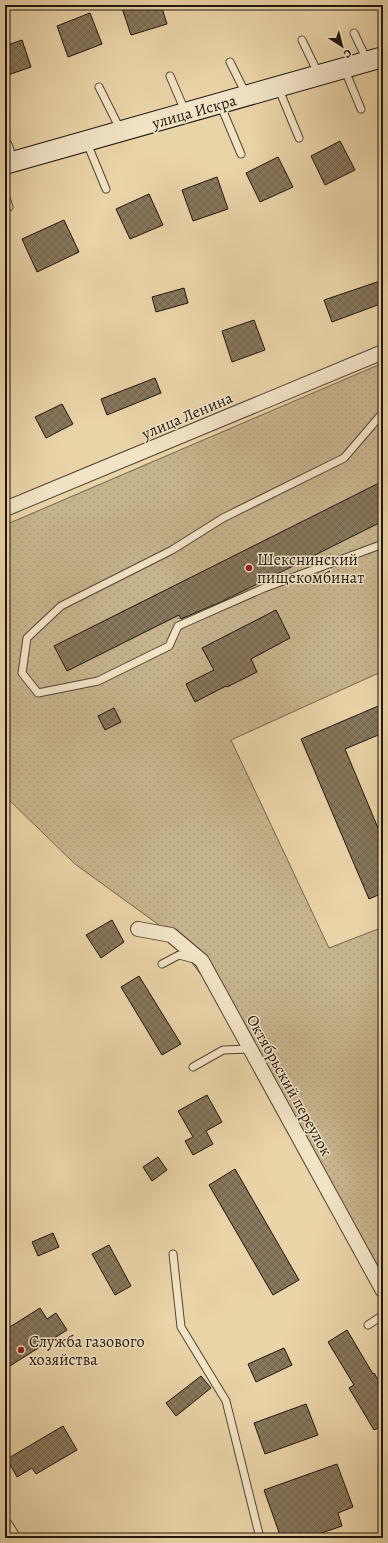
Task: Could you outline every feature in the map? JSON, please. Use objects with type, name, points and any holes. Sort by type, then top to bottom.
[{"type":"street","name":"улица Искра","points":[[7,157],[86,141],[376,60]]},
{"type":"street","name":"улица Ленина","points":[[5,509],[383,352]]},
{"type":"street","name":"Октябрьский переулок","points":[[138,929],[171,935],[202,961],[383,1291]]},
{"type":"street","points":[[5,1525],[13,1538]]},
{"type":"lane","points":[[354,33],[376,60]]},
{"type":"lane","points":[[302,40],[319,75]]},
{"type":"lane","points":[[230,62],[247,96]]},
{"type":"lane","points":[[344,68],[361,109]]},
{"type":"lane","points":[[170,76],[186,113]]},
{"type":"lane","points":[[99,87],[121,131]]},
{"type":"lane","points":[[278,87],[299,138]]},
{"type":"lane","points":[[220,104],[241,154]]},
{"type":"lane","points":[[86,141],[106,189]]},
{"type":"lane","points":[[5,195],[9,208]]},
{"type":"lane","points":[[383,414],[344,458],[223,518],[172,550],[61,606],[27,638],[22,673],[38,693],[98,681],[169,646],[178,626],[264,588],[383,544]]},
{"type":"lane","points":[[162,964],[179,955],[202,961]]},
{"type":"lane","points":[[193,1067],[223,1050],[250,1049]]},
{"type":"lane","points":[[173,1254],[181,1327],[226,1401],[260,1538]]},
{"type":"lane","points":[[368,1325],[383,1315]]},
{"type":"shaded area","points":[[383,363],[383,671],[231,740],[329,948],[383,927],[383,1275],[251,1041],[171,935],[75,864],[5,796],[5,525]]},
{"type":"building","points":[[121,5],[161,5],[167,24],[131,35]]},
{"type":"building","points":[[90,13],[102,44],[68,57],[57,26]]},
{"type":"building","points":[[22,40],[31,67],[5,76],[5,46]]},
{"type":"building","points":[[340,141],[355,170],[325,185],[311,156]]},
{"type":"building","points":[[278,157],[293,187],[260,202],[246,173]]},
{"type":"building","points":[[217,177],[228,209],[193,221],[182,190]]},
{"type":"building","points":[[149,194],[163,225],[130,239],[116,209]]},
{"type":"building","points":[[64,220],[79,252],[37,272],[22,239]]},
{"type":"building","points":[[383,280],[383,303],[332,322],[324,300]]},
{"type":"building","points":[[184,288],[188,303],[156,312],[152,297]]},
{"type":"building","points":[[254,320],[265,350],[232,362],[222,331]]},
{"type":"building","points":[[155,378],[161,393],[107,415],[101,399]]},
{"type":"building","points":[[62,404],[73,424],[46,438],[35,417]]},
{"type":"building","name":"Шекснинский пищекомбинат","points":[[383,481],[383,521],[223,601],[181,619],[179,615],[67,671],[54,646]]},
{"type":"building","points":[[276,610],[290,638],[251,659],[257,672],[195,702],[186,684],[214,670],[202,648]]},
{"type":"building","points":[[383,704],[383,733],[345,749],[383,840],[383,893],[369,899],[301,739]]},
{"type":"building","points":[[114,708],[121,722],[105,730],[98,716]]},
{"type":"building","points":[[112,920],[124,942],[101,958],[86,935]]},
{"type":"building","points":[[139,976],[181,1044],[162,1055],[121,987]]},
{"type":"building","points":[[207,1095],[222,1122],[206,1131],[213,1144],[193,1155],[185,1141],[193,1137],[178,1111]]},
{"type":"building","points":[[158,1157],[167,1170],[152,1181],[143,1167]]},
{"type":"building","points":[[235,1169],[299,1280],[273,1295],[209,1185]]},
{"type":"building","points":[[53,1233],[59,1247],[38,1256],[32,1242]]},
{"type":"building","points":[[109,1245],[131,1286],[115,1295],[92,1254]]},
{"type":"building","name":"Служба газового хозяйства","points":[[40,1308],[47,1319],[56,1313],[67,1330],[5,1369],[5,1330]]},
{"type":"building","points":[[347,1330],[383,1388],[383,1425],[374,1430],[349,1388],[354,1385],[328,1342]]},
{"type":"building","points":[[284,1348],[292,1365],[256,1382],[248,1364]]},
{"type":"building","points":[[201,1376],[211,1388],[176,1416],[166,1403]]},
{"type":"building","points":[[306,1404],[318,1435],[265,1454],[254,1423]]},
{"type":"building","points":[[63,1426],[77,1450],[36,1474],[32,1468],[17,1477],[7,1459]]},
{"type":"building","points":[[337,1464],[353,1507],[338,1513],[342,1526],[307,1538],[281,1538],[264,1490]]},
{"type":"place","name":"Шекснинский пищекомбинат","points":[[249,568]]},
{"type":"place","name":"Служба газового хозяйства","points":[[21,1350]]}]
